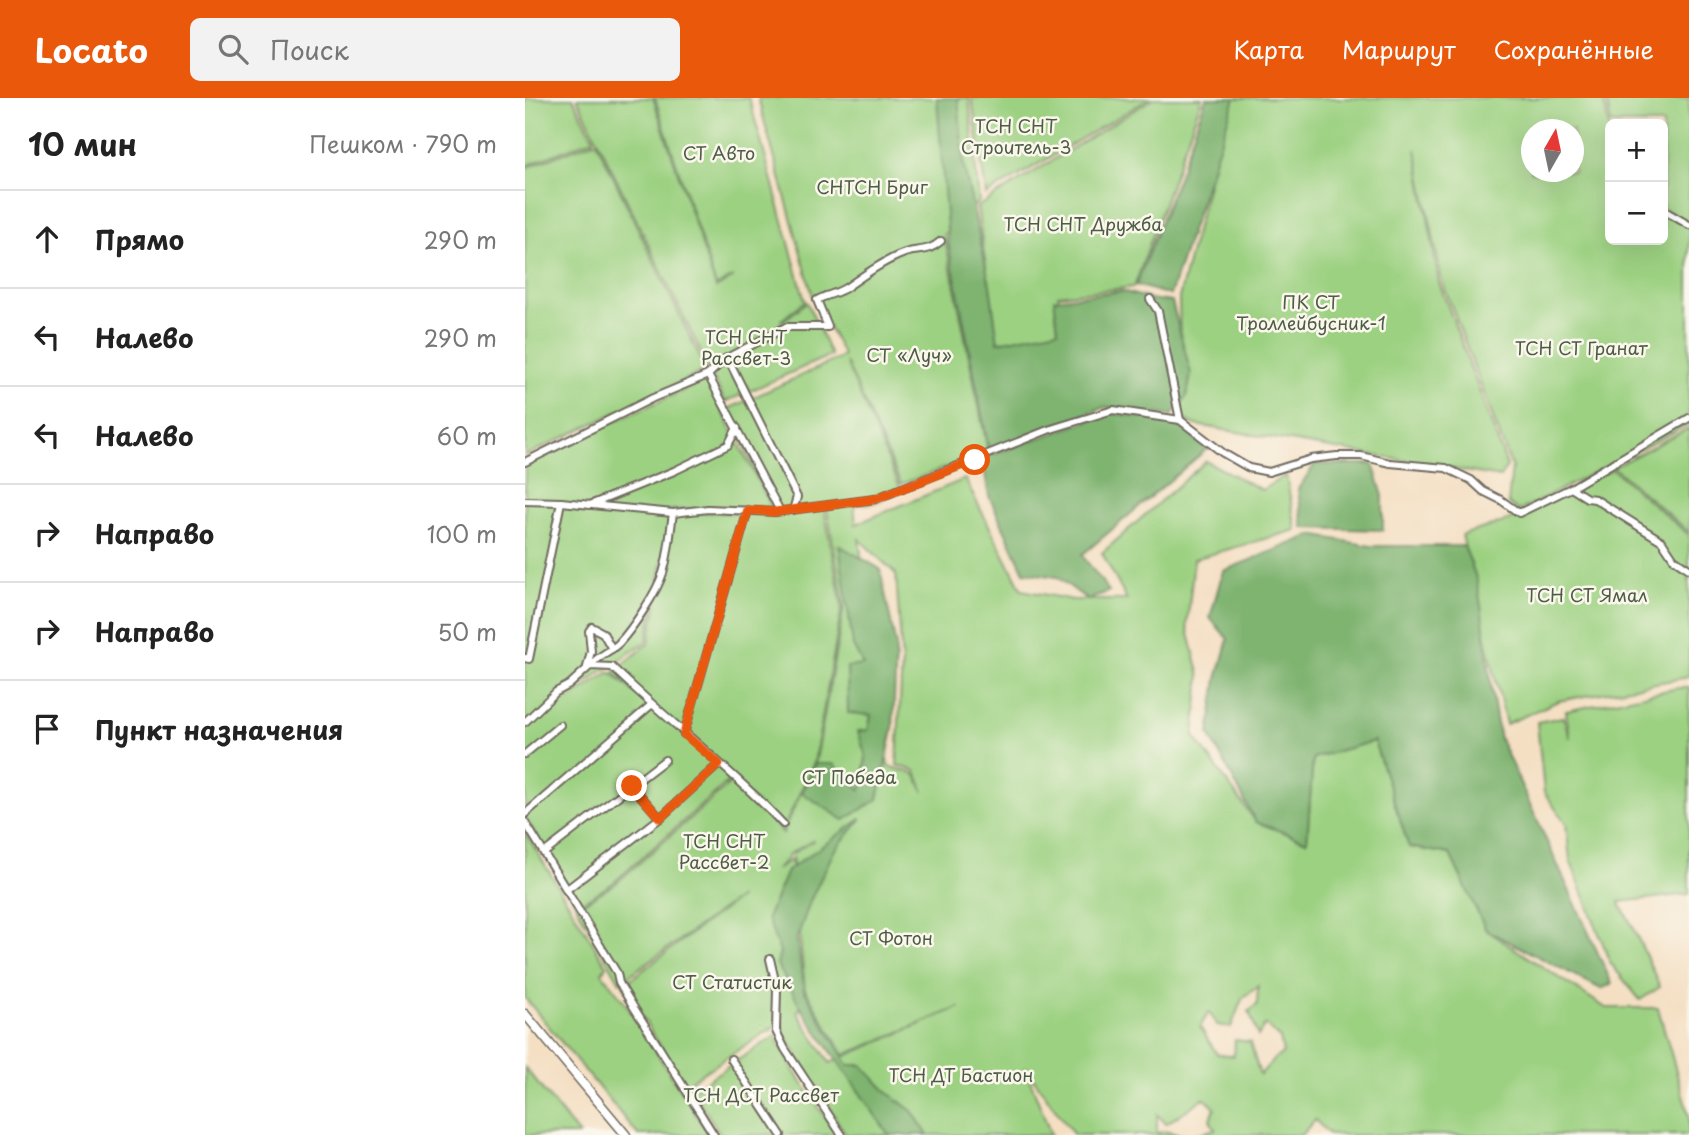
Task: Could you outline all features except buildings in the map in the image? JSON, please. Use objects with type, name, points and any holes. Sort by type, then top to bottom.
[{"type":"main road","points":[[525,1014],[626,1135]]},
{"type":"street","points":[[1668,213],[1689,225]]},
{"type":"street","points":[[525,462],[653,398],[708,375],[728,359],[786,327],[828,327],[817,300],[846,288],[854,280],[906,253],[932,248],[941,241]]},
{"type":"street","points":[[1150,299],[1158,311],[1180,420]]},
{"type":"street","points":[[728,359],[797,497],[793,510]]},
{"type":"street","points":[[708,375],[780,511]]},
{"type":"street","points":[[525,501],[673,513],[708,509],[780,511],[875,499],[1048,430],[1113,410],[1180,420],[1249,468],[1269,472],[1311,459],[1336,456],[1361,456],[1389,463],[1446,468],[1471,480],[1483,491],[1519,513],[1571,488],[1689,418]]},
{"type":"street","points":[[588,506],[674,471],[728,445],[737,428]]},
{"type":"street","points":[[1571,488],[1587,498],[1595,499],[1662,541],[1674,559],[1689,569]]},
{"type":"street","points":[[525,658],[529,659],[561,502]]},
{"type":"street","points":[[684,734],[748,510]]},
{"type":"street","points":[[525,722],[556,692],[569,685],[588,668],[597,656],[612,649],[622,640],[642,614],[663,574],[673,513]]},
{"type":"street","points":[[588,668],[591,651],[589,631],[592,627],[603,633],[612,649]]},
{"type":"street","points":[[588,668],[612,667],[651,705],[752,791],[783,824]]},
{"type":"street","points":[[525,814],[651,705]]},
{"type":"street","points":[[525,754],[560,725]]},
{"type":"street","points":[[544,853],[666,760]]},
{"type":"street","points":[[566,890],[660,818],[719,764]]},
{"type":"street","points":[[632,786],[660,818]]},
{"type":"street","points":[[525,822],[617,973],[619,983],[714,1135]]},
{"type":"street","points":[[770,959],[777,989],[776,1031],[842,1135]]},
{"type":"street","points":[[731,1059],[781,1135]]},
{"type":"green space","points":[[525,98],[573,98],[594,139],[525,166]]},
{"type":"green space","points":[[577,98],[653,98],[716,288],[734,277],[716,286],[655,98],[749,98],[805,301],[781,320],[807,302],[831,355],[725,402]]},
{"type":"green space","points":[[758,98],[969,98],[979,201],[944,234],[988,452],[901,484],[846,362],[901,490],[874,503],[854,505],[856,524],[965,479],[1022,590],[1073,600],[1127,600],[1102,553],[1206,461],[1262,490],[1286,475],[1296,530],[1194,559],[1187,626],[1200,676],[1194,736],[1256,822],[1307,841],[1313,758],[1374,741],[1409,847],[1450,854],[1486,930],[1606,1008],[1658,1008],[1689,1116],[1689,1135],[1330,1135],[1315,1120],[1301,1135],[1195,1135],[1215,1129],[1210,1120],[1215,1107],[1204,1098],[1166,1124],[1157,1114],[1157,1133],[1165,1131],[1183,1135],[1074,1135],[1025,1067],[1051,1135],[846,1135],[783,1032],[782,1022],[684,1085],[623,985],[740,897],[620,982],[577,907],[615,884],[733,781],[784,834],[783,831],[816,761],[844,606],[827,509],[824,509],[842,607],[814,762],[783,829],[731,779],[613,883],[577,905],[525,817],[525,728],[610,672],[647,703],[614,672],[649,643],[674,516],[709,512],[775,515],[771,507],[672,510],[647,641],[525,724],[525,462],[706,380],[771,506],[728,409],[844,356],[813,297]],"holes":[[[859,539],[896,574],[902,662],[897,765],[916,771],[924,792],[915,774],[888,766]],[[814,840],[792,854],[805,989],[844,1055],[960,1007],[830,1063],[797,1012],[800,1009],[791,860],[775,870],[789,854]],[[1258,986],[1257,1005],[1249,1011],[1258,1036],[1265,1025],[1280,1038],[1283,1053],[1260,1075],[1250,1042],[1235,1040],[1234,1056],[1217,1054],[1200,1027],[1209,1012],[1217,1025],[1231,1027],[1242,999]]]},
{"type":"green space","points":[[937,98],[958,98],[964,167],[990,285],[998,342],[1058,330],[1054,299],[1122,291],[1172,302],[1191,374],[1187,396],[1171,416],[1105,407],[989,450],[948,242]]},
{"type":"green space","name":"ТСН СНТ Строитель-3","points":[[972,98],[1150,98],[986,195]]},
{"type":"green space","name":"ТСН СНТ Дружба","points":[[1154,98],[1202,98],[1134,287],[1058,295],[1062,333],[998,346],[977,207]]},
{"type":"green space","points":[[1206,98],[1235,98],[1170,295],[1136,285]]},
{"type":"green space","points":[[1230,98],[1603,98],[1607,119],[1605,119],[1605,245],[1668,245],[1668,215],[1689,227],[1689,424],[1519,511],[1508,503],[1512,468],[1442,281],[1416,149],[1439,282],[1507,466],[1500,477],[1196,425],[1182,419],[1179,298]]},
{"type":"green space","points":[[1606,98],[1689,98],[1689,224],[1668,211],[1668,119],[1610,119]]},
{"type":"green space","points":[[596,141],[706,370],[525,456],[525,168]]},
{"type":"green space","points":[[1110,413],[1176,422],[1207,449],[1082,555],[1109,591],[1088,600],[1057,577],[1024,572],[989,496],[982,458]]},
{"type":"green space","points":[[1689,428],[1689,532],[1613,467]]},
{"type":"green space","points":[[1315,464],[1373,464],[1383,496],[1383,530],[1303,528],[1298,489]]},
{"type":"green space","name":"ТСН СТ Ямал","points":[[1612,469],[1689,535],[1689,677],[1558,701],[1506,724],[1462,535],[1510,520]]},
{"type":"green space","points":[[1312,535],[1371,546],[1464,546],[1477,582],[1500,739],[1612,984],[1601,989],[1486,930],[1450,854],[1409,847],[1374,741],[1313,758],[1307,841],[1256,822],[1209,734],[1217,679],[1228,639],[1210,618],[1223,571]]},
{"type":"green space","points":[[839,545],[880,569],[896,646],[893,729],[878,799],[844,820],[802,793],[816,764],[833,764],[861,790],[866,757],[858,731],[868,730],[871,715],[848,713],[847,667],[863,665],[853,646]]},
{"type":"green space","points":[[1689,688],[1689,894],[1619,902],[1660,987],[1640,1000],[1611,964],[1570,860],[1566,824],[1544,792],[1537,722],[1563,717],[1570,738],[1566,711]]},
{"type":"green space","points":[[862,818],[834,851],[811,899],[797,938],[804,990],[848,1065],[862,1065],[888,1093],[912,1111],[928,1135],[889,1135],[803,1011],[777,964],[780,952],[767,918],[787,871]]},
{"type":"green space","points":[[525,832],[606,965],[602,973],[625,1003],[709,1135],[638,1135],[525,998]]},
{"type":"green space","name":"ТСН ДСТ Рассвет","points":[[775,1036],[794,1071],[837,1135],[721,1135],[692,1090]]},
{"type":"green space","points":[[525,1068],[579,1135],[525,1135]]},
{"type":"route","points":[[632,786],[660,818],[719,764],[684,734],[748,510],[775,512],[875,499],[975,460]]},
{"type":"park label","name":"СТ Авто","points":[[719,152]]},
{"type":"park label","name":"СНТСН Бриг","points":[[872,186]]},
{"type":"park label","name":"ПК СТ Троллейбусник-1","points":[[1311,311]]},
{"type":"park label","name":"ТСН СНТ Рассвет-3","points":[[746,346]]},
{"type":"park label","name":"ТСН СТ Гранат","points":[[1581,347]]},
{"type":"park label","name":"СТ «Луч»","points":[[909,354]]},
{"type":"park label","name":"СТ Победа","points":[[849,776]]},
{"type":"park label","name":"ТСН СНТ Рассвет-2","points":[[724,850]]},
{"type":"park label","name":"СТ Фотон","points":[[891,937]]},
{"type":"park label","name":"СТ Статистик","points":[[732,981]]},
{"type":"park label","name":"ТСН ДТ Бастион","points":[[961,1074]]}]
